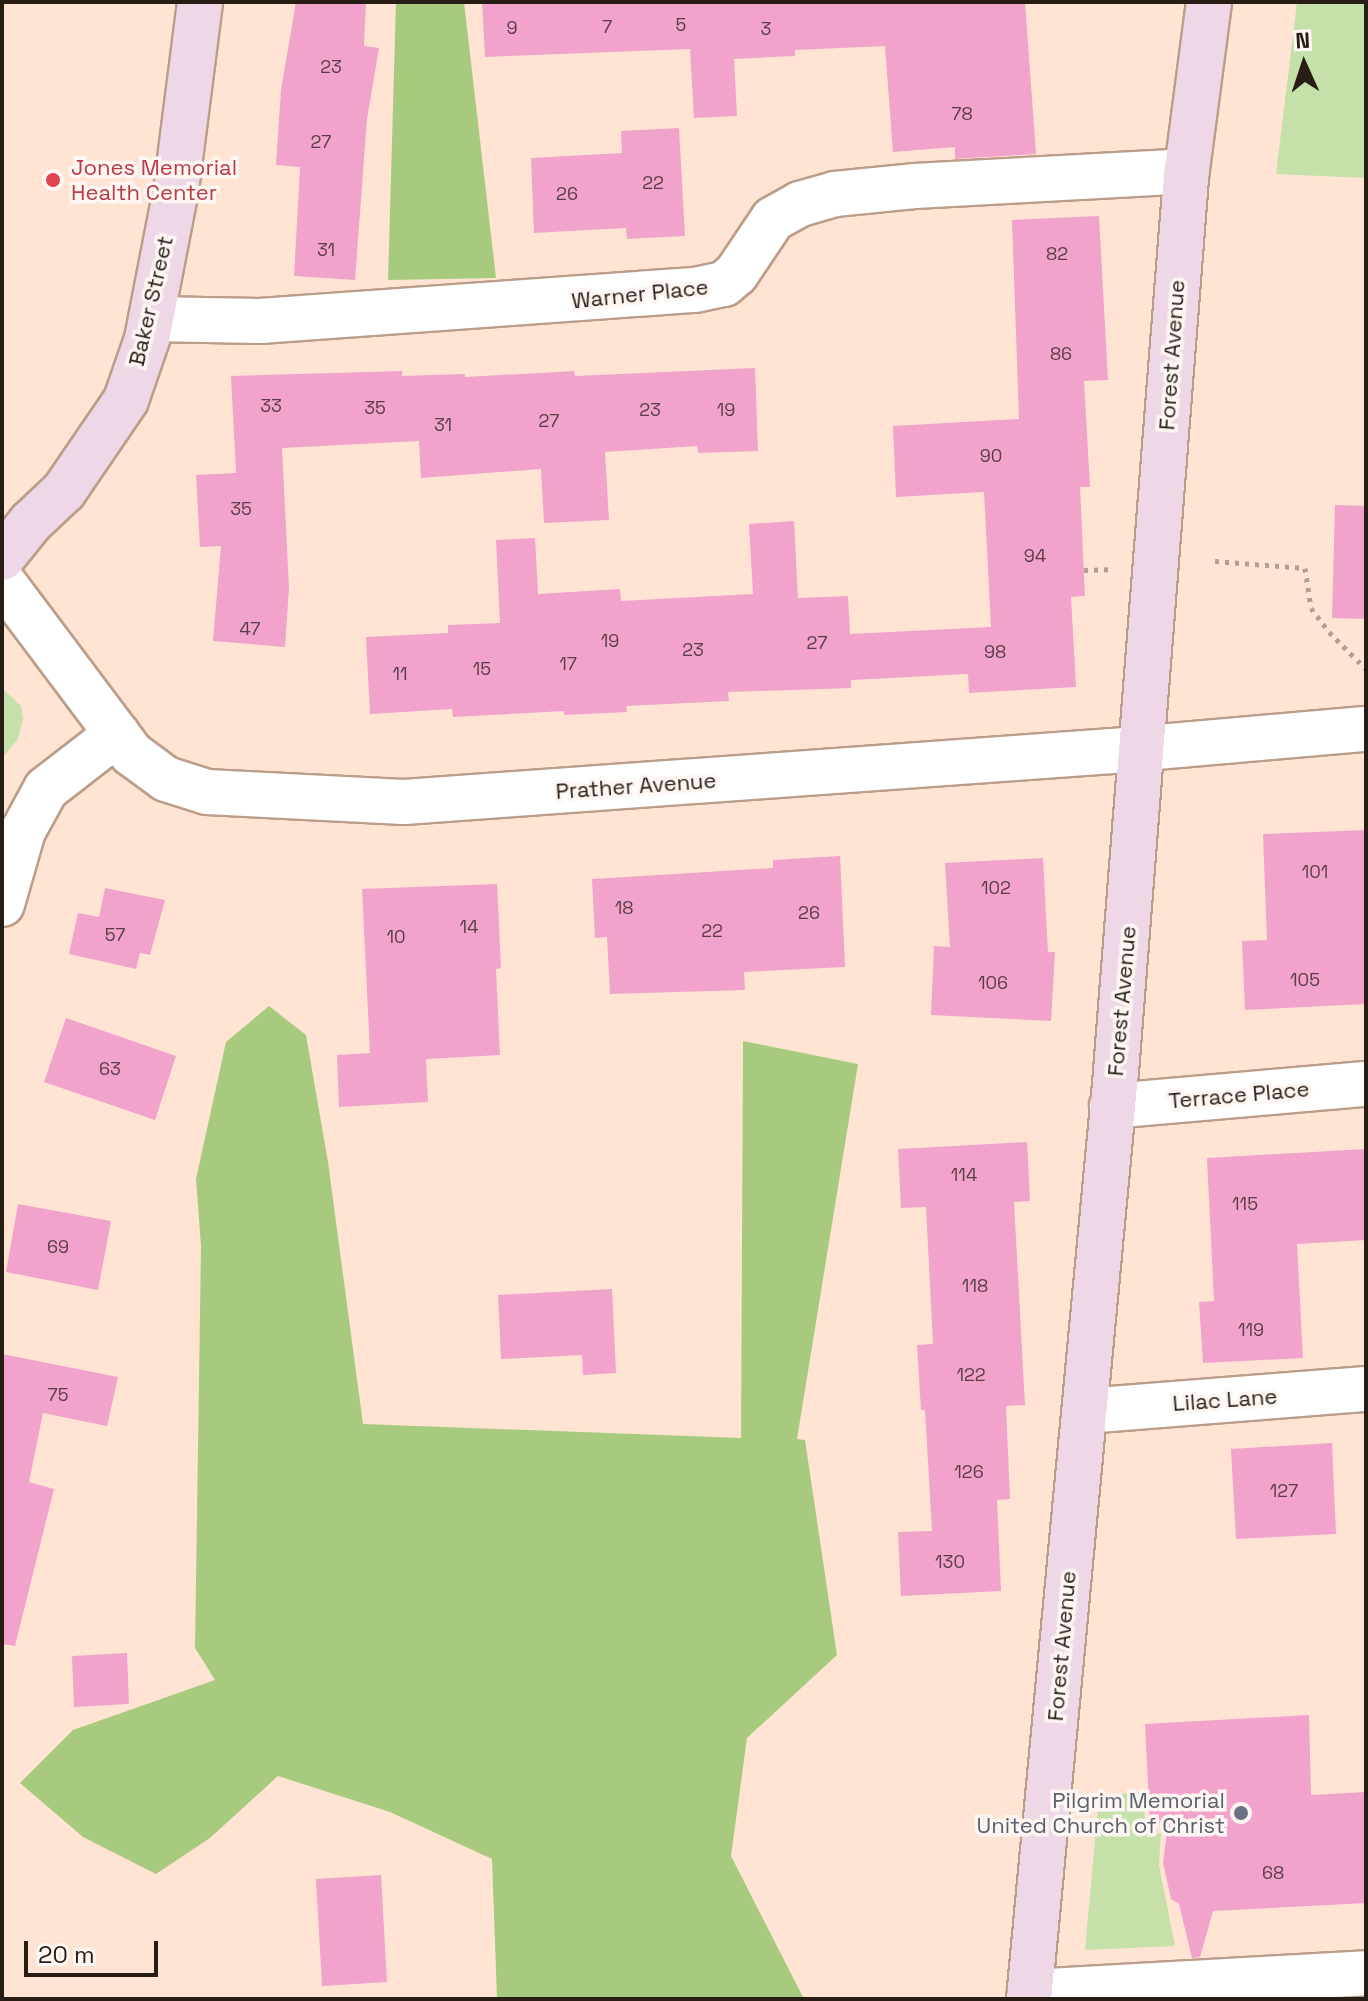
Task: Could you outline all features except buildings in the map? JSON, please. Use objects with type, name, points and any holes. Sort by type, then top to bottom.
[{"type":"main road","name":"Baker Street","points":[[2,558],[30,523],[64,491],[126,400],[151,319],[176,190],[200,2]]},
{"type":"main road","name":"Forest Avenue","points":[[1030,1996],[1143,749],[1187,171],[1209,2]]},
{"type":"street","name":"Warner Place","points":[[151,319],[260,321],[695,290],[724,284],[736,274],[773,219],[800,204],[835,194],[914,186],[1187,171]]},
{"type":"street","name":"Prather Avenue","points":[[2,581],[132,754],[166,779],[207,792],[404,802],[1143,749],[1366,729]]},
{"type":"street","points":[[2,904],[23,831],[46,789],[117,734]]},
{"type":"street","name":"Terrace Place","points":[[1112,1106],[1366,1084]]},
{"type":"street","name":"Lilac Lane","points":[[1085,1411],[1366,1389]]},
{"type":"street","points":[[1030,1996],[1366,1973]]},
{"type":"path","points":[[1215,561],[1305,568],[1311,608],[1329,632],[1366,669]]},
{"type":"green space","points":[[396,2],[464,2],[496,278],[388,280]]},
{"type":"green space","points":[[1297,2],[1366,2],[1366,178],[1276,174]]},
{"type":"green space","points":[[2,688],[21,706],[23,719],[18,739],[2,758]]},
{"type":"green space","points":[[269,1006],[306,1035],[328,1162],[363,1424],[741,1438],[743,1041],[858,1064],[797,1439],[805,1440],[837,1655],[747,1738],[731,1856],[804,1999],[497,1999],[492,1859],[390,1812],[278,1776],[210,1838],[156,1874],[83,1837],[20,1783],[73,1730],[215,1680],[195,1648],[201,1246],[196,1179],[226,1042]]},
{"type":"green space","points":[[1142,1792],[1147,1837],[1161,1833],[1159,1865],[1175,1946],[1085,1950],[1099,1796]]},
{"type":"place","name":"Jones Memorial Health Center","points":[[53,180]]},
{"type":"place","name":"Pilgrim Memorial United Church of Christ","points":[[1241,1813]]}]
